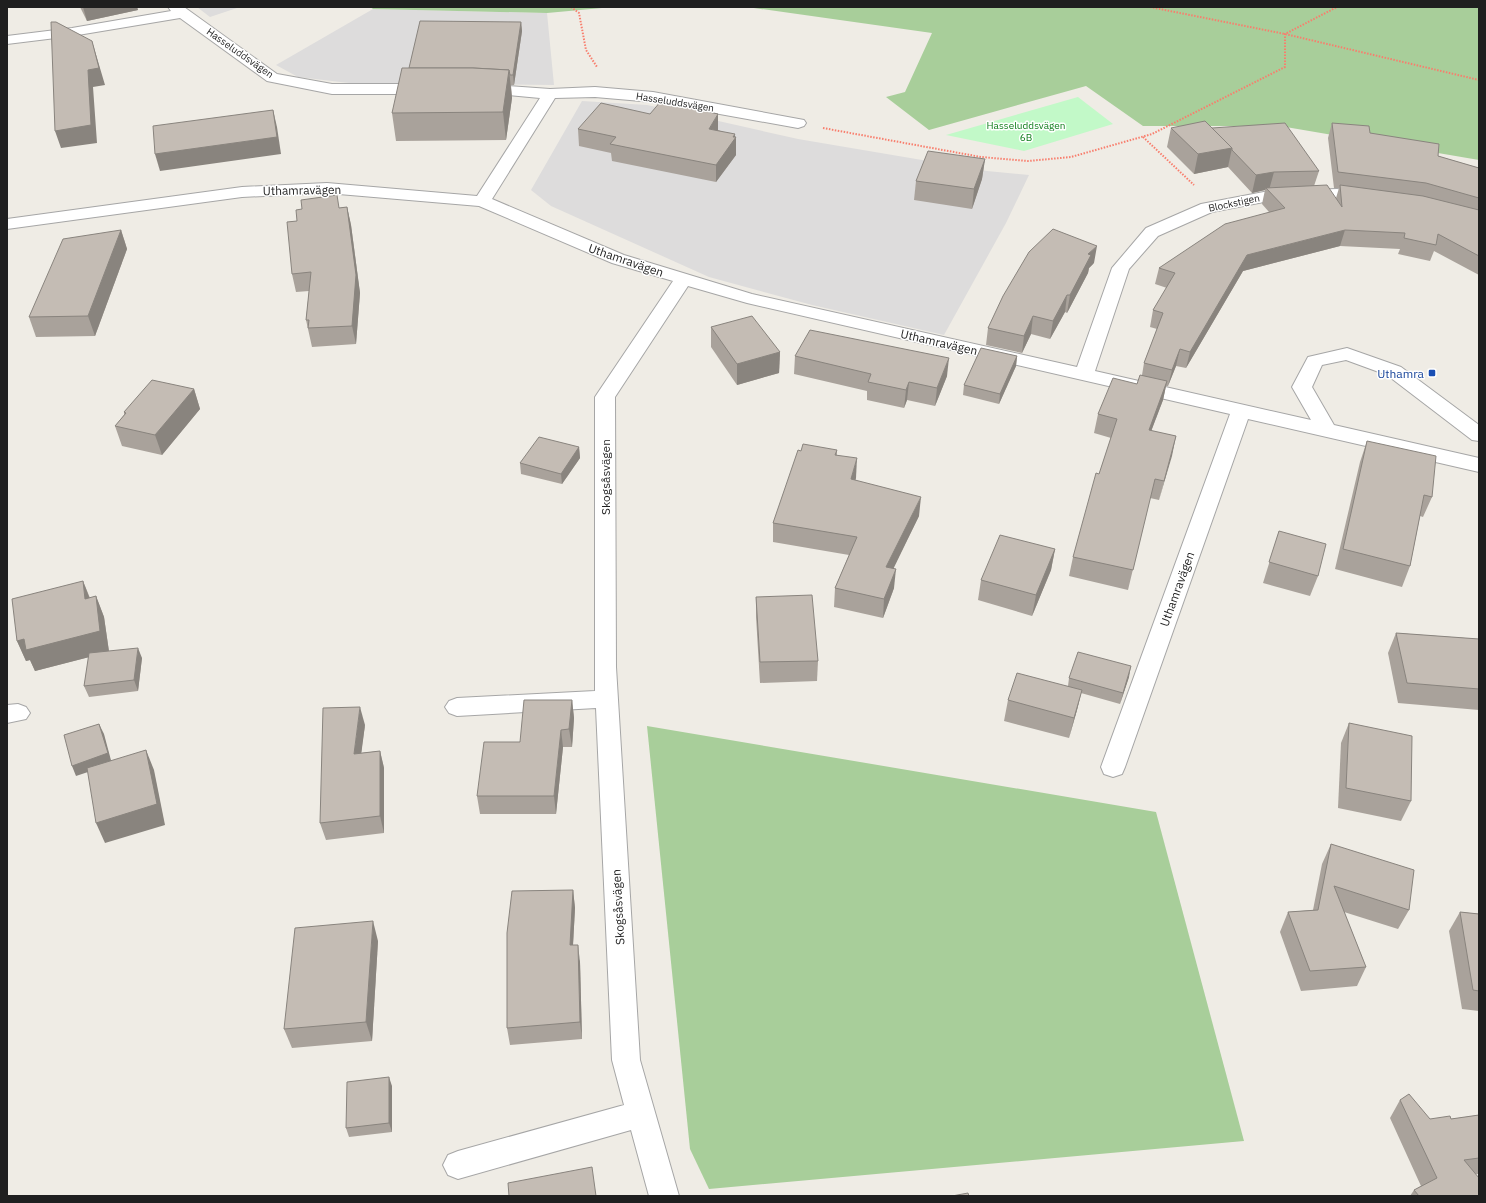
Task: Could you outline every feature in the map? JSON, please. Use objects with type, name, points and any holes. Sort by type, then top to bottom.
[{"type":"street","name":"Hasseluddsvägen","points":[[179,10],[272,78],[332,89],[439,89]]},
{"type":"street","points":[[7,40],[72,32],[179,10]]},
{"type":"street","name":"Hasseluddsvägen","points":[[469,89],[550,94],[595,92],[653,97],[798,124]]},
{"type":"street","points":[[482,201],[550,94]]},
{"type":"street","name":"Uthamravägen","points":[[7,224],[242,192],[327,188],[482,201],[618,259],[746,298],[1479,465]]},
{"type":"street","name":"Blockstigen","points":[[1084,376],[1121,268],[1152,232],[1207,208],[1269,196],[1337,194],[1382,200]]},
{"type":"street","name":"Skogsåsvägen","points":[[664,1196],[626,1060],[605,667],[605,397],[683,279]]},
{"type":"street","points":[[1328,430],[1302,387],[1315,361],[1348,354],[1394,371],[1479,435]]},
{"type":"street","name":"Uthamravägen","points":[[1113,767],[1241,411]]},
{"type":"street","points":[[458,707],[607,699]]},
{"type":"street","points":[[458,1165],[641,1114]]},
{"type":"path","points":[[571,7],[579,13],[586,50],[598,68],[595,92]]},
{"type":"path","points":[[1150,7],[1286,34],[1479,80]]},
{"type":"path","points":[[1286,34],[1337,7]]},
{"type":"path","points":[[798,124],[981,157],[1028,161],[1071,157],[1152,134],[1285,67],[1286,34]]},
{"type":"path","points":[[1143,137],[1195,185]]},
{"type":"shaded area","points":[[197,7],[240,7],[210,17]]},
{"type":"shaded area","points":[[373,9],[547,13],[554,85],[349,83],[298,77],[276,65]]},
{"type":"shaded area","points":[[582,101],[647,105],[798,139],[987,171],[1029,175],[1006,223],[944,335],[812,305],[709,277],[551,206],[531,190]]},
{"type":"green space","points":[[370,7],[613,7],[547,13],[373,9]]},
{"type":"green space","points":[[747,7],[1479,7],[1479,160],[1280,126],[1143,126],[1086,86],[929,130],[886,97],[905,92],[932,33]]},
{"type":"green space","name":"Hasseluddsvägen 6B","points":[[1078,97],[1113,124],[1024,151],[946,135]]},
{"type":"green space","points":[[647,726],[1156,812],[1244,1141],[709,1189],[690,1149]]},
{"type":"building","points":[[420,21],[521,22],[513,75],[510,75],[509,70],[473,68],[409,68]]},
{"type":"building","points":[[51,22],[56,22],[92,41],[99,68],[88,70],[91,125],[55,131]]},
{"type":"building","points":[[402,68],[473,68],[509,70],[503,112],[392,113]]},
{"type":"building","points":[[661,101],[718,114],[709,129],[735,134],[733,137],[736,137],[716,165],[610,144],[616,137],[578,129],[601,103],[650,114]]},
{"type":"building","points":[[273,110],[277,137],[155,154],[153,126]]},
{"type":"building","points":[[1205,121],[1232,148],[1198,154],[1171,128]]},
{"type":"building","points":[[1285,123],[1319,171],[1274,172],[1256,175],[1212,128]]},
{"type":"building","points":[[1332,123],[1369,126],[1370,133],[1439,144],[1438,156],[1479,168],[1479,198],[1426,183],[1338,172]]},
{"type":"building","points":[[928,151],[985,159],[974,189],[916,181]]},
{"type":"building","points":[[1327,185],[1342,207],[1340,185],[1423,196],[1479,210],[1479,256],[1438,234],[1436,245],[1404,238],[1405,233],[1345,230],[1247,255],[1190,352],[1180,349],[1172,370],[1144,363],[1163,313],[1153,310],[1175,273],[1159,268],[1225,224],[1285,208],[1266,188]]},
{"type":"building","points":[[337,195],[339,208],[347,207],[356,275],[352,326],[308,328],[309,320],[306,320],[311,272],[292,274],[287,222],[297,221],[296,210],[302,209],[301,200]]},
{"type":"building","points":[[1053,229],[1097,246],[1088,254],[1091,255],[1070,295],[1067,295],[1053,321],[1033,316],[1024,336],[988,328],[1003,296],[1029,252]]},
{"type":"building","points":[[121,230],[88,316],[29,317],[63,239]]},
{"type":"building","points":[[752,316],[780,352],[737,364],[711,327]]},
{"type":"building","points":[[810,330],[949,358],[937,388],[909,382],[906,390],[868,382],[871,374],[795,356]]},
{"type":"building","points":[[981,348],[1017,356],[1000,394],[964,385]]},
{"type":"building","points":[[1140,375],[1167,381],[1149,430],[1176,436],[1164,481],[1155,479],[1133,570],[1073,557],[1096,473],[1099,474],[1117,419],[1098,414],[1113,378],[1137,384]]},
{"type":"building","points":[[152,380],[194,389],[155,435],[115,426],[126,413],[124,412]]},
{"type":"building","points":[[539,437],[579,447],[561,474],[520,463]]},
{"type":"building","points":[[1367,441],[1436,456],[1432,497],[1424,495],[1410,566],[1343,549]]},
{"type":"building","points":[[803,444],[837,450],[835,455],[857,458],[851,479],[921,497],[886,567],[896,569],[884,599],[835,588],[857,537],[773,523],[798,450],[801,451]]},
{"type":"building","points":[[1279,531],[1326,544],[1318,576],[1269,562]]},
{"type":"building","points":[[1000,535],[1055,549],[1036,595],[981,580]]},
{"type":"building","points":[[83,581],[85,599],[96,596],[100,631],[26,650],[24,639],[17,641],[12,599]]},
{"type":"building","points":[[812,595],[818,661],[760,662],[756,597]]},
{"type":"building","points":[[1396,633],[1479,639],[1479,689],[1407,683]]},
{"type":"building","points":[[138,648],[134,680],[84,686],[89,653]]},
{"type":"building","points":[[1078,652],[1131,666],[1123,693],[1069,678]]},
{"type":"building","points":[[1017,673],[1082,690],[1074,718],[1008,700]]},
{"type":"building","points":[[524,700],[572,700],[569,729],[561,730],[554,796],[477,796],[484,742],[520,742]]},
{"type":"building","points":[[360,707],[354,754],[380,751],[380,816],[320,823],[323,708]]},
{"type":"building","points":[[1349,723],[1412,736],[1411,801],[1346,788]]},
{"type":"building","points":[[99,724],[108,753],[72,766],[64,735]]},
{"type":"building","points":[[146,750],[157,804],[96,823],[87,768]]},
{"type":"building","points":[[1331,844],[1414,870],[1409,910],[1334,886],[1366,967],[1310,971],[1288,912],[1318,910]]},
{"type":"building","points":[[573,890],[570,945],[578,945],[580,1022],[507,1028],[507,933],[512,891]]},
{"type":"building","points":[[1460,912],[1479,914],[1479,991],[1473,990]]},
{"type":"building","points":[[373,921],[366,1022],[284,1029],[295,928]]},
{"type":"building","points":[[389,1077],[389,1123],[346,1128],[347,1082]]},
{"type":"building","points":[[1409,1094],[1430,1119],[1450,1116],[1451,1119],[1479,1115],[1479,1158],[1464,1160],[1479,1178],[1479,1196],[1419,1196],[1414,1190],[1437,1178],[1400,1100]]},
{"type":"building","points":[[592,1167],[596,1196],[509,1196],[508,1183]]},
{"type":"building","points":[[968,1193],[969,1196],[952,1196]]},
{"type":"place","name":"Uthamra","points":[[1432,373]]}]
